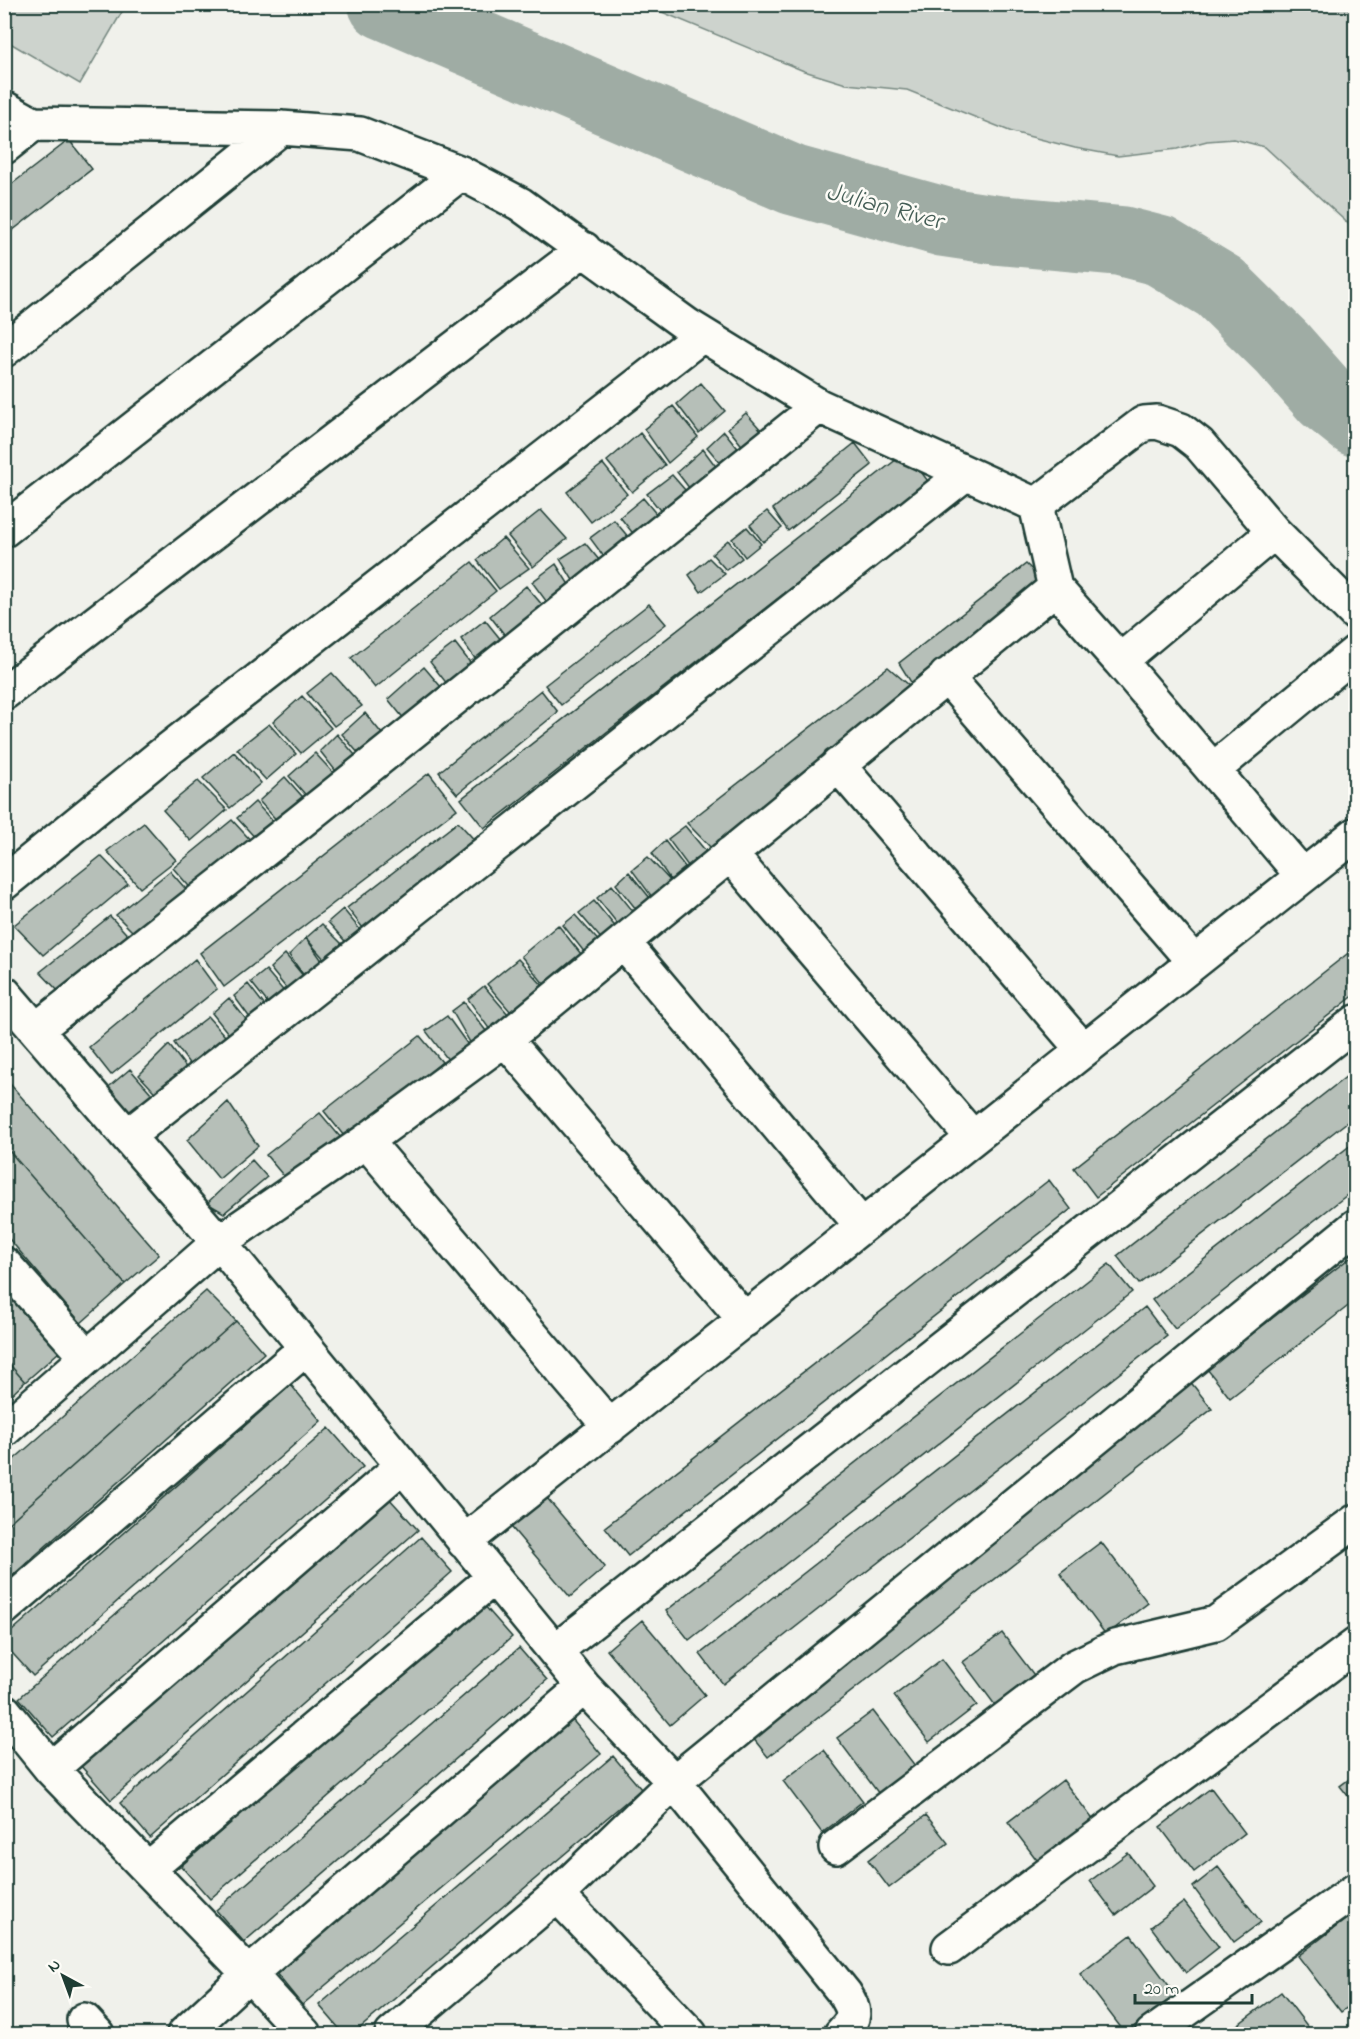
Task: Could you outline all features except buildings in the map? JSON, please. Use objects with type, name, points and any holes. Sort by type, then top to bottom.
[{"type":"street","points":[[4,108],[33,124],[280,128],[360,134],[461,172],[520,204],[702,335],[819,406],[1036,505]]},
{"type":"street","points":[[4,147],[33,124]]},
{"type":"street","points":[[4,350],[280,128]]},
{"type":"street","points":[[4,530],[461,172]]},
{"type":"street","points":[[4,693],[584,249]]},
{"type":"street","points":[[4,883],[159,757],[702,335]]},
{"type":"street","points":[[37,1029],[300,822],[819,406]]},
{"type":"street","points":[[1036,505],[1144,423],[1157,422],[1181,430],[1199,444],[1274,532],[1356,614]]},
{"type":"street","points":[[129,1135],[966,473]]},
{"type":"street","points":[[1036,505],[1054,588],[1120,661],[1303,876]]},
{"type":"street","points":[[1120,661],[1274,532]]},
{"type":"street","points":[[4,1430],[218,1243],[366,1141],[505,1039],[1054,588]]},
{"type":"street","points":[[1213,770],[1356,652]]},
{"type":"street","points":[[946,676],[1194,962]]},
{"type":"street","points":[[838,765],[1083,1050]]},
{"type":"street","points":[[464,1542],[1356,834]]},
{"type":"street","points":[[730,855],[973,1138]]},
{"type":"street","points":[[623,942],[862,1226]]},
{"type":"street","points":[[4,993],[129,1135],[584,1687],[674,1782],[845,1994],[853,2007],[854,2017],[841,2034]]},
{"type":"street","points":[[555,1651],[1356,1022]]},
{"type":"street","points":[[505,1039],[746,1320]]},
{"type":"street","points":[[366,1141],[610,1427]]},
{"type":"street","points":[[392,2034],[557,1895],[674,1782],[1356,1226]]},
{"type":"street","points":[[4,1264],[87,1357]]},
{"type":"street","points":[[4,1608],[305,1349]]},
{"type":"street","points":[[51,1769],[402,1466]]},
{"type":"street","points":[[836,1847],[1074,1667],[1114,1647],[1216,1623],[1356,1521]]},
{"type":"street","points":[[148,1869],[494,1577]]},
{"type":"street","points":[[949,1948],[1356,1645]]},
{"type":"street","points":[[184,2034],[249,1974],[584,1687]]},
{"type":"street","points":[[4,1711],[51,1769],[304,2034]]},
{"type":"street","points":[[1152,2034],[1356,1890]]},
{"type":"street","points":[[557,1895],[690,2034]]},
{"type":"shaded area","points":[[5,4],[126,5],[80,84],[5,40]]},
{"type":"shaded area","points":[[645,5],[1355,5],[1355,230],[1265,147],[1234,139],[1207,141],[1177,149],[1118,156],[1075,148],[1012,132],[907,90],[846,84],[804,71]]},
{"type":"waterway","name":"Julian River","points":[[383,4],[793,180],[944,222],[998,230],[1121,241],[1160,251],[1220,287],[1282,348],[1326,398],[1356,422]]}]
